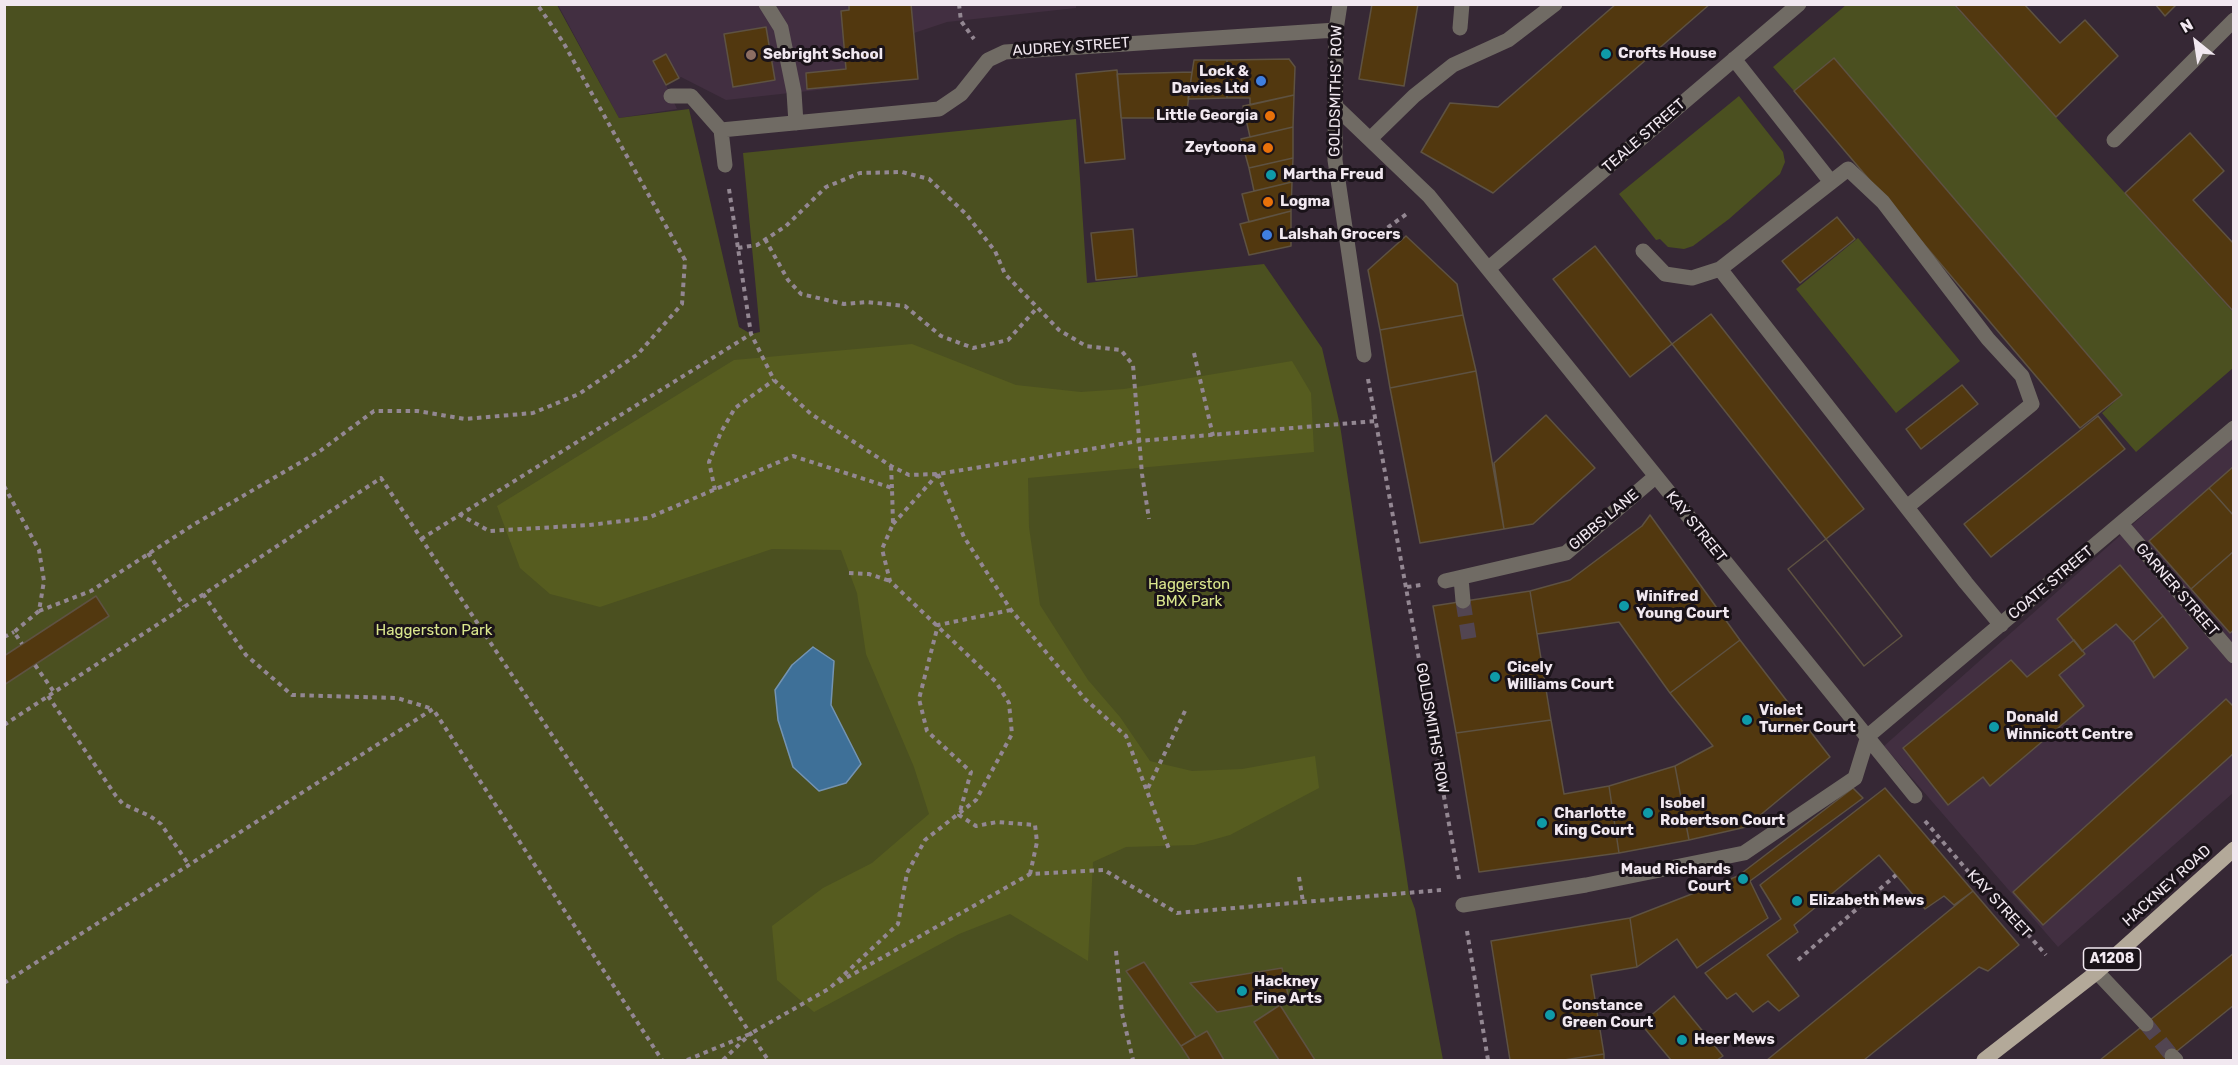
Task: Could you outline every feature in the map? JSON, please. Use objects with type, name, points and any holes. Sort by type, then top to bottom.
[{"type":"main road","name":"HACKNEY ROAD","points":[[1984,1060],[2097,972],[2234,849]]},
{"type":"street","points":[[766,4],[781,28],[794,92],[796,123]]},
{"type":"street","name":"GOLDSMITHS' ROW","points":[[1340,4],[1336,30],[1335,160],[1364,355]]},
{"type":"street","points":[[1460,28],[1462,4]]},
{"type":"street","points":[[1371,138],[1414,96],[1453,65],[1508,40],[1555,4]]},
{"type":"street","name":"TEALE STREET","points":[[1489,268],[1799,4]]},
{"type":"street","points":[[2114,140],[2234,20]]},
{"type":"street","name":"AUDREY STREET","points":[[988,60],[1005,52],[1025,49],[1336,30]]},
{"type":"street","points":[[1734,59],[1831,182]]},
{"type":"street","points":[[721,130],[939,109],[961,94],[988,60]]},
{"type":"street","points":[[671,96],[691,96],[721,130],[725,165]]},
{"type":"street","name":"KAY STREET","points":[[1335,106],[1429,196],[1655,477],[1868,736],[1881,757],[1915,796]]},
{"type":"street","points":[[1643,252],[1665,274],[1692,278],[1720,269],[1848,169],[1883,202],[1988,339],[2022,376],[2032,404],[1907,507]]},
{"type":"street","points":[[1720,269],[2001,625]]},
{"type":"street","name":"COATE STREET","points":[[1868,736],[2234,429]]},
{"type":"street","name":"GIBBS LANE","points":[[1463,601],[1453,579],[1566,553],[1655,477]]},
{"type":"street","name":"GARNER STREET","points":[[2121,524],[2234,656]]},
{"type":"street","points":[[1463,905],[1586,885],[1744,853],[1855,778],[1868,736]]},
{"type":"street","points":[[2097,972],[2146,1024]]},
{"type":"path","points":[[4,637],[14,632],[39,611],[91,591],[193,525],[280,477],[374,411],[417,411],[465,420],[533,413],[579,394],[638,354],[682,304],[685,260],[563,42],[537,4]]},
{"type":"path","points":[[959,4],[962,21],[988,60]]},
{"type":"path","points":[[725,165],[751,334],[774,380],[811,414],[891,466],[909,475],[938,474],[1139,441],[1376,421]]},
{"type":"path","points":[[738,248],[757,245],[786,226],[826,187],[860,173],[902,172],[929,179],[966,214],[995,251],[1005,273],[1037,308],[1068,335],[1086,346],[1121,350],[1133,365],[1139,441],[1149,519]]},
{"type":"path","points":[[1382,234],[1402,218]]},
{"type":"path","points":[[765,239],[788,280],[801,294],[844,304],[867,302],[905,306],[941,336],[973,348],[1008,340],[1037,308]]},
{"type":"path","points":[[421,539],[751,334]]},
{"type":"path","points":[[1194,352],[1213,436]]},
{"type":"path","points":[[715,490],[709,462],[721,432],[735,408],[774,380]]},
{"type":"path","name":"GOLDSMITHS' ROW","points":[[1371,396],[1463,905],[1488,1060]]},
{"type":"path","points":[[459,514],[489,531],[589,525],[648,518],[793,456],[892,488]]},
{"type":"path","points":[[891,466],[893,524]]},
{"type":"path","points":[[890,581],[882,549],[893,524],[938,474]]},
{"type":"path","points":[[938,474],[964,537],[1011,610],[1085,699],[1126,736],[1169,849]]},
{"type":"path","points":[[4,725],[381,478],[768,1060]]},
{"type":"path","points":[[4,486],[39,550],[44,581],[39,611]]},
{"type":"path","points":[[148,553],[184,606]]},
{"type":"path","points":[[830,988],[898,924],[907,873],[925,840],[976,800],[1012,734],[1009,703],[996,682],[890,581],[869,574],[849,573]]},
{"type":"path","points":[[203,594],[246,655],[292,695],[397,698],[433,709],[662,1060]]},
{"type":"path","points":[[938,625],[1011,610]]},
{"type":"path","points":[[938,625],[919,699],[927,731],[971,772],[959,815]]},
{"type":"path","points":[[14,632],[22,644]]},
{"type":"path","points":[[35,665],[54,692]]},
{"type":"path","points":[[48,696],[116,796],[123,804],[150,816],[161,824],[189,865]]},
{"type":"path","points":[[4,983],[433,709]]},
{"type":"path","points":[[1147,789],[1185,711]]},
{"type":"path","name":"KAY STREET","points":[[1915,796],[1919,813],[1938,837],[2046,955]]},
{"type":"path","points":[[959,815],[976,826],[997,822],[1035,825],[1037,843],[1030,874]]},
{"type":"path","points":[[1932,843],[1938,837]]},
{"type":"path","points":[[687,1060],[750,1034],[1030,874],[1104,870],[1177,913],[1460,889]]},
{"type":"path","points":[[1798,960],[1896,875]]},
{"type":"path","points":[[1299,877],[1303,902]]},
{"type":"path","points":[[1116,951],[1122,1013],[1133,1060]]},
{"type":"path","points":[[723,1060],[750,1034]]},
{"type":"shaded area","name":"Sebright School","points":[[1076,4],[1076,8],[947,22],[914,33],[918,79],[726,100],[681,77],[666,85],[677,109],[619,118],[558,5]]},
{"type":"shaded area","points":[[2233,435],[2233,793],[2058,947],[1884,746]]},
{"type":"green space","name":"Haggerston Park","points":[[5,5],[557,5],[619,118],[689,109],[739,327],[751,334],[760,332],[743,153],[1076,119],[1087,283],[1264,264],[1322,348],[1340,425],[1409,893],[1415,909],[1443,1060],[5,1060]]},
{"type":"green space","points":[[1846,5],[1954,5],[2233,312],[2233,368],[2136,452],[2102,413],[2122,395],[1834,58],[1794,91],[1773,67]]},
{"type":"green space","points":[[1739,96],[1783,152],[1785,162],[1780,174],[1729,219],[1693,246],[1684,249],[1668,247],[1660,239],[1656,240],[1619,194]]},
{"type":"green space","points":[[1858,238],[1960,361],[1896,413],[1796,289]]},
{"type":"green space","points":[[912,344],[1016,385],[1081,392],[1124,389],[1292,361],[1311,393],[1314,452],[1028,478],[1029,527],[1040,605],[1088,680],[1120,717],[1150,761],[1192,771],[1242,769],[1315,756],[1319,788],[1230,835],[1194,845],[1126,847],[1093,862],[1088,961],[1010,914],[959,934],[814,1012],[777,980],[772,926],[823,888],[872,863],[929,814],[914,767],[866,654],[857,593],[841,550],[772,549],[600,607],[550,594],[520,568],[497,506],[734,360]]},
{"type":"water","points":[[813,647],[834,661],[831,705],[861,764],[846,783],[819,791],[793,767],[778,720],[775,690],[792,665]]},
{"type":"building","points":[[849,4],[911,4],[918,79],[807,89],[806,73],[846,69],[841,11],[849,10]]},
{"type":"building","points":[[1372,4],[1418,4],[1404,86],[1359,79]]},
{"type":"building","name":"Crofts House","points":[[1616,4],[1710,4],[1493,193],[1421,152],[1450,103],[1498,107]]},
{"type":"building","points":[[1954,4],[2024,4],[2060,43],[2085,20],[2118,56],[2056,117]]},
{"type":"building","points":[[2155,4],[2177,4],[2165,16]]},
{"type":"building","points":[[766,27],[775,80],[733,87],[724,34]]},
{"type":"building","points":[[666,54],[679,78],[666,85],[653,61]]},
{"type":"building","points":[[1834,58],[2122,395],[2080,428],[1794,91]]},
{"type":"building","name":"Lock & Davies Ltd","points":[[1289,59],[1295,67],[1294,95],[1250,105],[1250,98],[1227,98],[1227,60]]},
{"type":"building","points":[[1194,60],[1227,60],[1227,98],[1188,99]]},
{"type":"building","points":[[1117,70],[1125,159],[1085,163],[1076,74]]},
{"type":"building","points":[[1192,72],[1186,118],[1121,118],[1117,74]]},
{"type":"building","name":"Little Georgia","points":[[1294,95],[1293,127],[1250,137],[1243,106]]},
{"type":"building","name":"Zeytoona","points":[[1293,127],[1293,158],[1249,168],[1241,139]]},
{"type":"building","points":[[2190,133],[2224,171],[2193,200],[2234,244],[2234,312],[2125,193]]},
{"type":"building","name":"Martha Freud","points":[[1293,158],[1292,182],[1254,191],[1249,168]]},
{"type":"building","name":"Logma","points":[[1292,182],[1291,211],[1249,222],[1242,194]]},
{"type":"building","name":"Lalshah Grocers","points":[[1291,211],[1291,246],[1249,255],[1240,224]]},
{"type":"building","points":[[1837,217],[1855,239],[1800,283],[1782,261]]},
{"type":"building","points":[[1133,229],[1137,276],[1096,280],[1091,233]]},
{"type":"building","points":[[1406,236],[1457,284],[1463,315],[1380,330],[1368,270]]},
{"type":"building","points":[[1595,246],[1672,344],[1630,377],[1553,279]]},
{"type":"building","points":[[1711,314],[1864,509],[1826,539],[1672,344]]},
{"type":"building","points":[[1463,315],[1476,371],[1390,388],[1380,330]]},
{"type":"building","points":[[1476,371],[1504,529],[1420,543],[1390,388]]},
{"type":"building","points":[[1962,385],[1978,404],[1921,449],[1906,429]]},
{"type":"building","points":[[1546,415],[1595,468],[1533,524],[1504,529],[1494,463]]},
{"type":"building","points":[[2098,416],[2125,449],[1991,557],[1964,524]]},
{"type":"building","points":[[2234,466],[2234,516],[2209,488]]},
{"type":"building","points":[[2209,488],[2234,516],[2234,551],[2191,589],[2149,541]]},
{"type":"building","name":"Winifred Young Court","points":[[1650,515],[1740,640],[1670,693],[1619,622],[1537,634],[1530,591],[1570,580],[1642,526]]},
{"type":"building","points":[[1826,539],[1902,636],[1864,666],[1788,569]]},
{"type":"building","points":[[1826,539],[1902,636],[1864,666],[1788,569]]},
{"type":"building","points":[[2234,551],[2234,630],[2230,633],[2191,589]]},
{"type":"building","points":[[2120,565],[2163,616],[2133,642],[2116,624],[2082,651],[2057,619]]},
{"type":"building","name":"Cicely Williams Court","points":[[1530,591],[1551,720],[1456,733],[1433,606]]},
{"type":"building","points":[[96,596],[109,616],[4,685],[4,656]]},
{"type":"building","points":[[2163,616],[2188,648],[2154,678],[2133,642]]},
{"type":"building","name":"Violet Turner Court","points":[[1740,640],[1830,757],[1746,827],[1689,840],[1675,766],[1713,746],[1670,693]]},
{"type":"building","name":"Donald Winnicott Centre","points":[[2074,640],[2085,654],[2059,675],[2084,706],[1990,786],[1983,777],[1948,805],[1903,748],[2011,660],[2027,677]]},
{"type":"building","points":[[2226,699],[2234,707],[2234,753],[2043,925],[2013,892]]},
{"type":"building","name":"Charlotte King Court","points":[[1551,720],[1564,794],[1609,786],[1619,853],[1479,872],[1456,733]]},
{"type":"building","name":"Isobel Robertson Court","points":[[1675,766],[1689,840],[1619,853],[1609,786]]},
{"type":"building","name":"Maud Richards Court","points":[[1853,788],[1863,798],[1750,881],[1768,918],[1697,968],[1677,939],[1637,967],[1630,918],[1738,876]]},
{"type":"building","name":"Elizabeth Mews","points":[[1885,788],[1973,891],[1954,905],[1944,896],[1925,909],[1879,855],[1794,925],[1798,932],[1767,955],[1799,996],[1779,1011],[1768,1001],[1753,1012],[1736,993],[1727,999],[1705,973],[1781,919],[1760,885]]},
{"type":"building","points":[[1973,891],[2019,945],[1988,971],[1979,967],[1864,1060],[1767,1060]]},
{"type":"building","name":"Constance Green Court","points":[[1630,918],[1637,967],[1591,975],[1604,1054],[1564,1060],[1510,1060],[1491,941]]},
{"type":"building","points":[[2234,953],[2234,1005],[2166,1060],[2100,1060]]},
{"type":"building","points":[[1144,962],[1196,1037],[1181,1046],[1126,971]]},
{"type":"building","name":"Hackney Fine Arts","points":[[1282,968],[1289,999],[1217,1012],[1190,983]]},
{"type":"building","name":"Heer Mews","points":[[1674,996],[1723,1056],[1717,1060],[1671,1060],[1641,1024]]},
{"type":"building","points":[[1280,1005],[1315,1060],[1279,1060],[1254,1022]]},
{"type":"building","points":[[1207,1031],[1224,1060],[1190,1060],[1181,1046]]},
{"type":"building","points":[[1604,1054],[1604,1060],[1564,1060]]},
{"type":"tunnel","points":[[1463,601],[1469,639]]},
{"type":"tunnel","points":[[2146,1024],[2172,1056]]},
{"type":"place","name":"Crofts House","points":[[1606,54]]},
{"type":"place","name":"Sebright School","points":[[751,55]]},
{"type":"place","name":"Lock & Davies Ltd","points":[[1261,81]]},
{"type":"place","name":"Little Georgia","points":[[1270,116]]},
{"type":"place","name":"Zeytoona","points":[[1268,148]]},
{"type":"place","name":"Martha Freud","points":[[1271,175]]},
{"type":"place","name":"Logma","points":[[1268,202]]},
{"type":"place","name":"Lalshah Grocers","points":[[1267,235]]},
{"type":"place","name":"Winifred Young Court","points":[[1624,606]]},
{"type":"place","name":"Cicely Williams Court","points":[[1495,677]]},
{"type":"place","name":"Violet Turner Court","points":[[1747,720]]},
{"type":"place","name":"Donald Winnicott Centre","points":[[1994,727]]},
{"type":"place","name":"Isobel Robertson Court","points":[[1648,813]]},
{"type":"place","name":"Charlotte King Court","points":[[1542,823]]},
{"type":"place","name":"Maud Richards Court","points":[[1743,879]]},
{"type":"place","name":"Elizabeth Mews","points":[[1797,901]]},
{"type":"place","name":"Hackney Fine Arts","points":[[1242,991]]},
{"type":"place","name":"Constance Green Court","points":[[1550,1015]]},
{"type":"place","name":"Heer Mews","points":[[1682,1040]]},
{"type":"park label","name":"Haggerston BMX Park","points":[[1189,594]]}]
